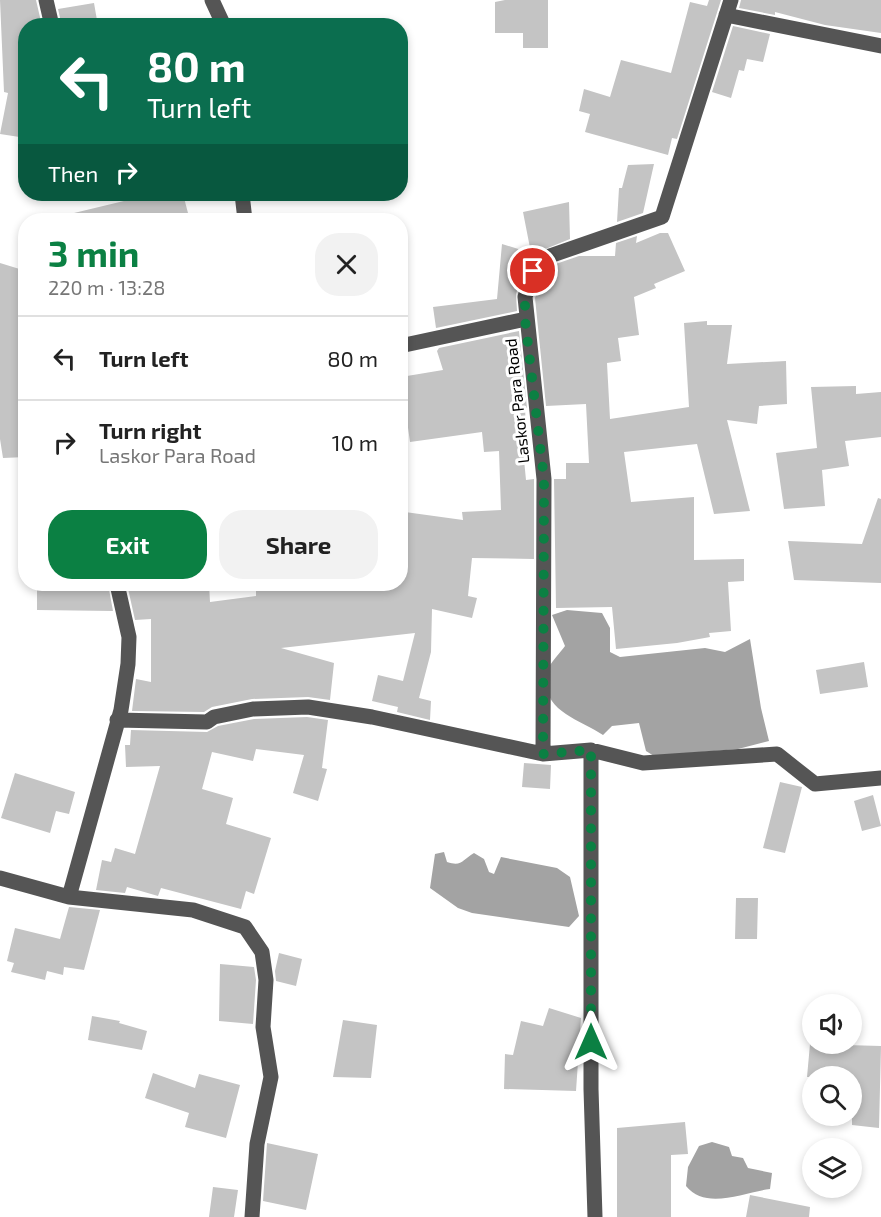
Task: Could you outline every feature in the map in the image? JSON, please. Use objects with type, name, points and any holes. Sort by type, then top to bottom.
[{"type":"street","points":[[46,0],[50,18]]},
{"type":"street","points":[[212,0],[220,18]]},
{"type":"street","points":[[729,7],[881,46]]},
{"type":"street","name":"Laskor Para Road","points":[[543,754],[544,479],[525,319],[525,297],[533,271],[541,259],[662,217],[729,7]]},
{"type":"street","points":[[408,344],[525,319]]},
{"type":"street","points":[[69,897],[117,720],[128,664],[129,637],[119,591]]},
{"type":"street","points":[[117,720],[207,722],[214,717],[253,709],[308,707],[372,717],[543,754],[591,750],[643,763],[777,754],[815,784],[881,778]]},
{"type":"street","points":[[591,750],[591,1089],[595,1217]]},
{"type":"street","points":[[0,878],[69,897],[193,910],[245,927],[262,952],[266,980],[263,1027],[271,1077],[257,1144],[252,1217]]},
{"type":"shaded area","points":[[567,610],[602,613],[610,628],[610,652],[620,657],[705,648],[725,652],[750,639],[761,708],[769,741],[738,749],[654,756],[646,751],[639,723],[612,726],[603,735],[571,717],[554,703],[548,694],[546,683],[548,669],[565,646],[552,615]]},
{"type":"shaded area","points":[[444,852],[447,862],[456,864],[474,853],[484,859],[489,872],[494,874],[501,857],[557,868],[570,877],[579,916],[569,927],[472,913],[458,908],[430,888],[435,854]]},
{"type":"shaded area","points":[[712,1142],[729,1147],[732,1156],[743,1158],[748,1168],[772,1173],[770,1189],[715,1199],[694,1193],[686,1186],[688,1167],[699,1146]]},
{"type":"building","points":[[0,0],[36,0],[40,18],[18,18],[18,137],[0,134],[8,93],[4,92]]},
{"type":"building","points":[[548,0],[548,48],[523,48],[523,33],[495,33],[495,2]]},
{"type":"building","points":[[709,0],[721,0],[677,139],[672,138],[668,155],[585,132],[590,114],[579,111],[584,89],[610,97],[621,60],[671,73],[690,2],[707,6]]},
{"type":"building","points":[[741,0],[881,0],[881,33],[825,25],[775,12],[775,15],[739,8]]},
{"type":"building","points":[[94,3],[97,18],[60,18],[58,9]]},
{"type":"building","points":[[733,26],[770,34],[763,62],[747,59],[744,71],[739,70],[731,98],[712,92]]},
{"type":"building","points":[[654,164],[643,213],[617,222],[619,188],[622,188],[628,165]]},
{"type":"building","points":[[124,201],[185,201],[188,213],[74,213]]},
{"type":"building","points":[[569,202],[570,239],[533,254],[524,268],[516,294],[517,311],[436,328],[433,307],[497,299],[502,244],[531,253],[523,212]]},
{"type":"building","points":[[660,233],[668,233],[685,271],[654,284],[656,288],[634,297],[639,335],[618,338],[621,361],[607,363],[610,419],[689,407],[684,323],[707,321],[707,325],[732,325],[727,364],[786,361],[787,404],[759,406],[757,424],[727,420],[750,511],[714,514],[697,444],[624,452],[631,502],[694,497],[694,560],[744,559],[744,581],[728,582],[731,631],[709,633],[710,637],[677,643],[616,649],[612,607],[556,608],[554,479],[566,479],[566,463],[589,463],[586,404],[546,406],[535,298],[547,267],[579,256],[615,256],[616,243],[637,236],[636,243]]},
{"type":"building","points":[[0,263],[18,269],[18,457],[3,458],[0,439]]},
{"type":"building","points":[[519,331],[527,408],[525,408],[526,429],[521,429],[526,480],[534,479],[534,559],[472,558],[468,596],[477,598],[472,618],[432,609],[431,652],[419,698],[431,701],[430,720],[397,712],[398,707],[372,701],[378,675],[403,681],[415,633],[281,648],[334,663],[330,700],[308,697],[252,699],[212,707],[204,712],[132,711],[136,679],[151,682],[151,619],[135,620],[129,591],[209,591],[210,602],[256,596],[256,591],[408,591],[408,512],[463,520],[462,512],[501,510],[499,451],[484,452],[482,432],[410,442],[408,376],[443,370],[437,351],[439,348]]},
{"type":"building","points":[[856,386],[856,394],[881,392],[881,437],[845,441],[849,466],[822,470],[825,506],[784,509],[776,453],[817,448],[811,387]]},
{"type":"building","points":[[878,498],[881,499],[881,583],[794,580],[788,541],[862,544]]},
{"type":"building","points":[[37,591],[109,591],[113,611],[37,610]]},
{"type":"building","points":[[864,662],[868,687],[820,694],[816,670]]},
{"type":"building","points":[[307,717],[328,720],[322,768],[327,769],[318,801],[293,793],[304,755],[256,749],[253,761],[212,752],[202,789],[233,798],[226,824],[271,838],[254,894],[246,891],[241,909],[161,888],[158,896],[127,887],[125,893],[96,890],[102,860],[111,862],[115,848],[135,854],[160,766],[126,767],[125,745],[130,745],[131,730],[207,732],[218,726],[254,719]]},
{"type":"building","points":[[524,763],[551,765],[550,789],[522,787]]},
{"type":"building","points":[[15,773],[75,792],[69,814],[56,811],[50,833],[1,818]]},
{"type":"building","points":[[780,782],[802,787],[785,853],[763,848]]},
{"type":"building","points":[[873,795],[881,826],[862,831],[854,801]]},
{"type":"building","points":[[736,898],[758,898],[757,939],[735,939]]},
{"type":"building","points":[[69,907],[100,910],[84,970],[64,967],[63,975],[47,971],[45,980],[11,972],[14,963],[7,961],[15,928],[60,939]]},
{"type":"building","points":[[279,953],[302,959],[296,986],[276,981],[275,971]]},
{"type":"building","points":[[220,964],[254,967],[256,980],[253,1024],[219,1021]]},
{"type":"building","points":[[549,1008],[581,1018],[576,1091],[504,1089],[505,1054],[513,1055],[521,1021],[543,1026]]},
{"type":"building","points":[[92,1016],[120,1021],[119,1023],[147,1031],[142,1050],[88,1040]]},
{"type":"building","points":[[343,1020],[377,1025],[371,1078],[333,1077]]},
{"type":"building","points":[[862,1045],[881,1046],[879,1128],[861,1126],[862,1066],[808,1066],[809,1054],[862,1054]]},
{"type":"building","points":[[153,1073],[195,1088],[199,1074],[240,1085],[226,1138],[185,1127],[189,1113],[145,1098]]},
{"type":"building","points":[[685,1122],[688,1154],[671,1155],[671,1217],[617,1217],[617,1128]]},
{"type":"building","points":[[267,1143],[318,1154],[306,1210],[263,1201]]},
{"type":"building","points":[[213,1187],[238,1190],[234,1217],[209,1217]]},
{"type":"building","points":[[750,1195],[810,1207],[809,1217],[746,1217]]},
{"type":"route","points":[[533,271],[525,297],[525,319],[532,361],[544,479],[543,754],[591,750],[591,1042]]}]
